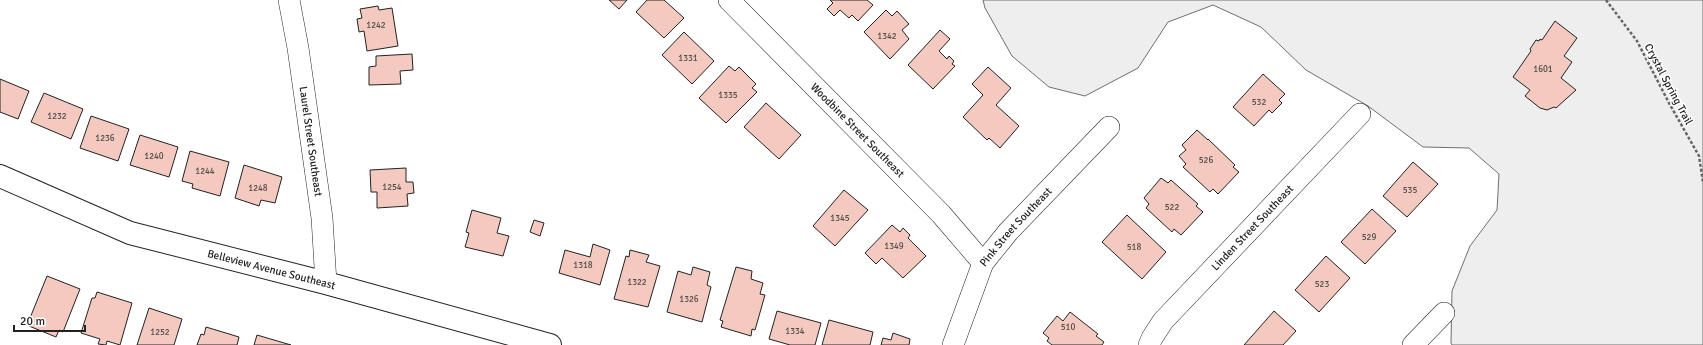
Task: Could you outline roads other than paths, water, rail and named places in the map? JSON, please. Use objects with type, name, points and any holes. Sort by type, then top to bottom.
[{"type":"street","name":"Laurel Street Southeast","points":[[288,0],[298,48],[322,218],[326,284]]},
{"type":"street","name":"Woodbine Street Southeast","points":[[729,0],[941,214],[983,263]]},
{"type":"street","name":"Linden Street Southeast","points":[[1149,345],[1163,321],[1360,114]]},
{"type":"street","name":"Pink Street Southeast","points":[[953,345],[983,263],[1023,216],[1109,127]]},
{"type":"street","name":"Belleview Avenue Southeast","points":[[0,176],[130,233],[326,284],[550,345]]},
{"type":"street","points":[[1413,345],[1444,313]]}]
